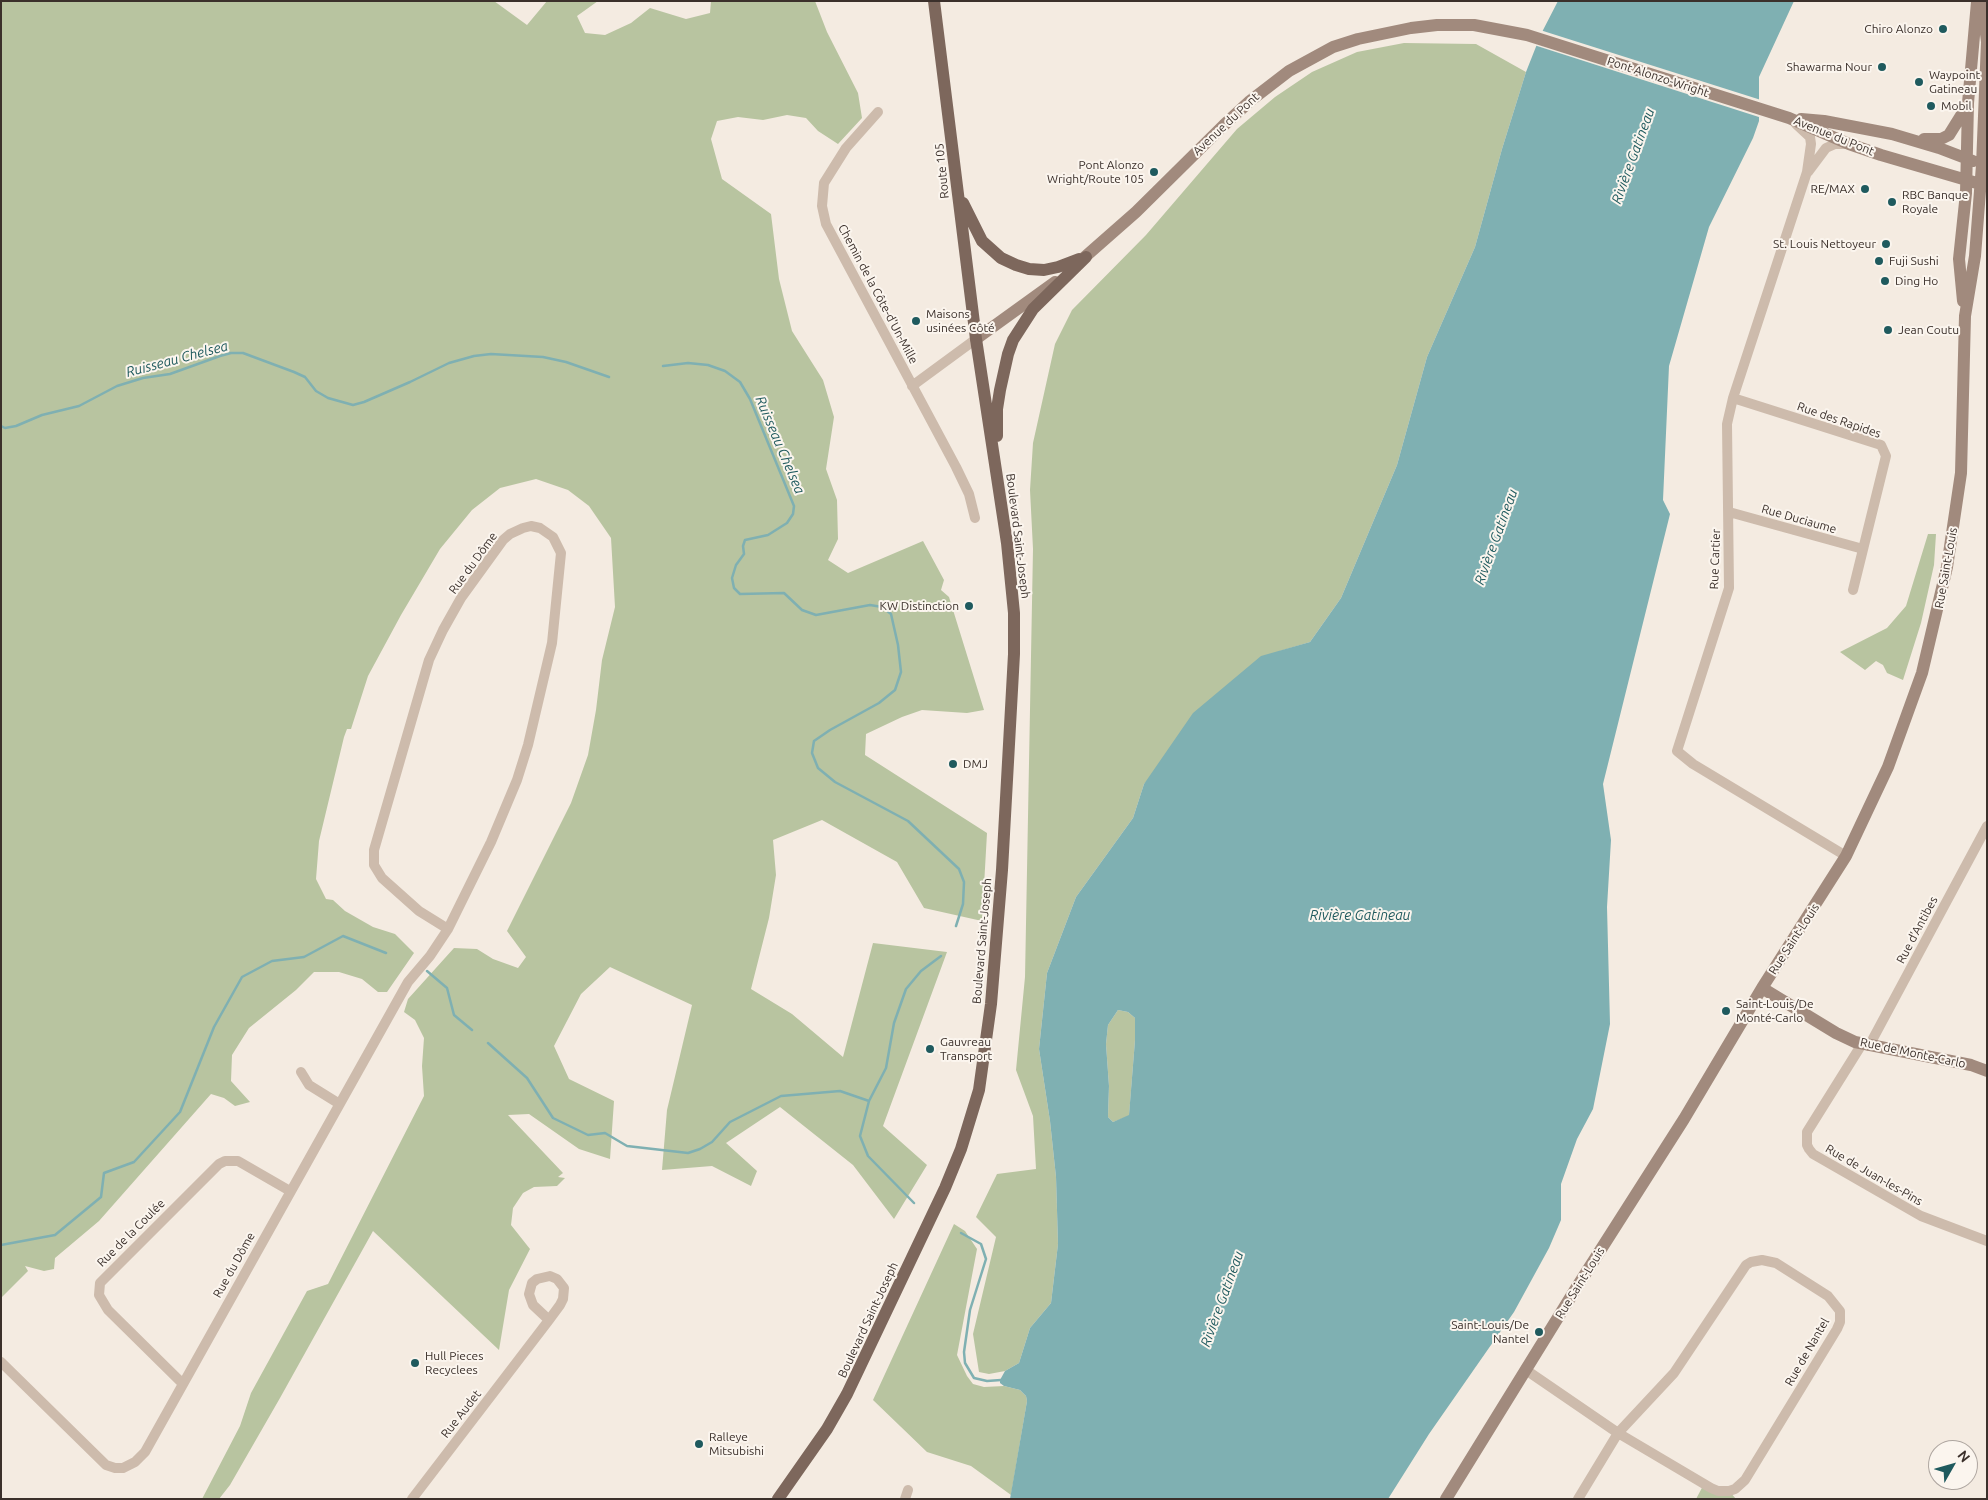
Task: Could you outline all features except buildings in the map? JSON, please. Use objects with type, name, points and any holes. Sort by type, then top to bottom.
[{"type":"main road","name":"Route 105","points":[[934,1],[976,339]]},
{"type":"main road","name":"Rue Saint-Louis","points":[[1446,1499],[1575,1290],[1684,1120],[1762,988],[1846,856],[1888,767],[1922,674],[1941,600],[1961,473],[1964,316],[1959,259],[1966,179],[1968,103],[1977,1]]},
{"type":"main road","name":"Rue Saint-Louis","points":[[1964,316],[1984,185],[1987,42],[1982,1]]},
{"type":"main road","name":"Avenue du Pont","points":[[976,339],[1086,257],[1136,212],[1250,101],[1289,71],[1308,60],[1333,47],[1358,39],[1411,28],[1465,25],[1527,35]]},
{"type":"main road","name":"Pont Alonzo-Wright","points":[[1527,35],[1789,118]]},
{"type":"main road","points":[[1892,134],[1927,139],[1945,138],[1954,129],[1968,103]]},
{"type":"main road","name":"Avenue du Pont","points":[[1789,118],[1824,121],[1892,134],[1939,148],[1984,166]]},
{"type":"main road","name":"Avenue du Pont","points":[[1789,118],[1849,144],[1881,155],[1984,185]]},
{"type":"main road","points":[[958,190],[982,240],[1001,258],[1029,269],[1044,270],[1086,257]]},
{"type":"main road","points":[[1974,256],[1987,226]]},
{"type":"main road","points":[[1007,543],[997,431],[998,399],[1008,354],[1022,324],[1033,309],[1086,257]]},
{"type":"main road","name":"Boulevard Saint-Joseph","points":[[778,1499],[827,1429],[862,1365],[945,1188],[961,1149],[978,1090],[991,1004],[1002,870],[1014,654],[1014,613],[1007,543],[976,339]]},
{"type":"main road","name":"Rue de Monte-Carlo","points":[[1762,988],[1836,1033],[1866,1045],[1971,1065],[1987,1071]]},
{"type":"street","name":"Chemin de la Côte-d'Un-Mille","points":[[878,112],[846,148],[829,172],[824,183],[822,206],[826,224],[969,494],[975,518]]},
{"type":"street","name":"Rue Cartier","points":[[1789,118],[1810,137],[1811,144],[1807,172],[1733,398],[1727,424],[1729,588],[1677,751],[1693,764],[1846,856]]},
{"type":"street","name":"Rue Cartier","points":[[1807,172],[1826,148],[1835,144],[1849,144]]},
{"type":"street","name":"Chemin de la Côte-d'Un-Mille","points":[[912,386],[976,339]]},
{"type":"street","name":"Rue des Rapides","points":[[1733,398],[1881,445],[1886,456],[1853,590]]},
{"type":"street","name":"Rue Duciaume","points":[[1729,512],[1863,549]]},
{"type":"street","name":"Rue du Dôme","points":[[1,1362],[100,1461],[115,1468],[128,1466],[145,1452],[338,1103],[408,982],[430,956],[448,929],[482,862],[517,780],[528,745],[550,657],[561,552],[553,537],[540,528],[532,526],[510,534],[503,540],[461,598],[443,630],[429,660],[374,850],[374,865],[382,878],[419,911],[448,929]]},
{"type":"street","name":"Rue d'Antibes","points":[[1866,1045],[1987,826]]},
{"type":"street","name":"Rue de Juan-les-Pins","points":[[1866,1045],[1807,1132],[1806,1139],[1809,1149],[1813,1154],[1920,1216],[1987,1241]]},
{"type":"street","points":[[301,1072],[309,1085],[338,1103]]},
{"type":"street","name":"Rue de la Coulée","points":[[182,1383],[108,1310],[99,1295],[100,1283],[219,1164],[225,1161],[238,1161],[290,1191]]},
{"type":"street","name":"Rue de Nantel","points":[[1526,1370],[1618,1433],[1718,1491],[1724,1492],[1735,1489],[1745,1480],[1837,1329],[1841,1316],[1837,1305],[1828,1296],[1776,1263],[1762,1260],[1751,1262],[1741,1271],[1674,1372],[1618,1433]]},
{"type":"street","name":"Rue Audet","points":[[412,1499],[549,1320]]},
{"type":"street","points":[[1578,1499],[1618,1433]]},
{"type":"green space","points":[[1,1],[494,1],[527,25],[547,1],[598,1],[577,16],[585,33],[605,35],[631,23],[650,8],[686,19],[710,13],[711,1],[815,1],[827,32],[858,93],[862,118],[838,144],[818,131],[806,118],[787,115],[763,120],[738,117],[717,121],[711,139],[722,179],[771,214],[779,279],[792,331],[823,380],[834,417],[826,469],[837,500],[838,539],[828,560],[848,573],[923,541],[944,580],[941,590],[949,597],[984,710],[967,713],[922,710],[902,717],[866,734],[865,755],[987,833],[982,921],[924,908],[897,862],[822,820],[773,840],[776,875],[769,918],[751,989],[792,1014],[843,1057],[873,943],[947,952],[883,1126],[927,1165],[894,1219],[853,1165],[780,1107],[726,1143],[757,1171],[751,1186],[712,1166],[662,1170],[667,1110],[692,1005],[610,967],[581,994],[554,1046],[569,1079],[614,1101],[610,1159],[579,1149],[529,1114],[508,1115],[563,1173],[558,1177],[565,1178],[557,1186],[534,1187],[523,1193],[513,1208],[511,1225],[530,1249],[509,1290],[499,1350],[373,1231],[280,1398],[230,1485],[219,1499],[202,1499],[240,1426],[251,1393],[307,1291],[328,1284],[424,1096],[422,1066],[424,1038],[415,1020],[404,1012],[408,999],[454,948],[477,949],[493,959],[518,968],[526,957],[507,931],[571,803],[588,755],[602,660],[615,607],[611,538],[589,506],[568,490],[536,479],[500,488],[472,510],[440,549],[368,676],[351,729],[347,729],[319,841],[316,879],[326,899],[333,900],[345,911],[373,927],[395,934],[414,953],[387,992],[378,992],[362,979],[339,972],[314,972],[296,990],[249,1028],[232,1055],[231,1081],[250,1102],[235,1106],[224,1098],[211,1094],[99,1221],[55,1258],[54,1269],[44,1271],[25,1266],[28,1271],[1,1298]]},
{"type":"green space","points":[[1404,43],[1476,44],[1526,72],[1475,247],[1427,357],[1397,465],[1341,598],[1310,642],[1280,651],[1144,784],[1133,818],[1076,897],[1047,973],[1039,1049],[1056,1177],[1058,1244],[1051,1303],[1030,1328],[1019,1363],[1005,1371],[989,1374],[979,1372],[973,1334],[996,1237],[976,1217],[997,1174],[1036,1169],[1033,1116],[1016,1070],[1025,977],[1033,549],[1030,490],[1033,443],[1055,344],[1072,310],[1146,235],[1237,129],[1275,97],[1312,72],[1357,52]]},
{"type":"green space","points":[[1928,534],[1936,534],[1934,565],[1921,623],[1903,680],[1887,673],[1883,665],[1876,661],[1865,670],[1840,652],[1887,628],[1906,606]]},
{"type":"green space","points":[[1118,1010],[1128,1012],[1135,1018],[1135,1040],[1129,1116],[1113,1122],[1108,1117],[1109,1086],[1106,1044],[1108,1025]]},
{"type":"green space","points":[[954,1224],[965,1231],[977,1249],[957,1355],[973,1384],[984,1387],[1004,1386],[1020,1390],[1026,1396],[1027,1401],[1011,1495],[971,1466],[927,1452],[873,1400]]},
{"type":"green space","points":[[1704,1484],[1729,1491],[1736,1499],[1696,1499]]},
{"type":"water","name":"Rivière Gatineau","points":[[1558,1],[1794,1],[1759,77],[1759,121],[1753,138],[1709,227],[1669,366],[1663,500],[1670,514],[1603,784],[1611,840],[1607,907],[1610,1024],[1593,1109],[1577,1139],[1561,1184],[1561,1220],[1549,1248],[1514,1312],[1429,1434],[1388,1499],[1010,1499],[1027,1401],[1026,1396],[1020,1390],[1004,1386],[1000,1383],[1000,1380],[1005,1371],[1019,1363],[1030,1328],[1051,1303],[1058,1244],[1056,1177],[1039,1049],[1047,973],[1076,897],[1133,818],[1144,784],[1193,713],[1261,656],[1310,642],[1341,598],[1397,465],[1427,357],[1475,247],[1502,149],[1526,72],[1541,34]],"holes":[[[1118,1010],[1128,1012],[1135,1018],[1129,1115],[1113,1122],[1108,1117],[1109,1086],[1106,1044],[1108,1025]]]},
{"type":"pier","points":[[1540,30],[1761,100],[1762,118],[1534,45]]},
{"type":"waterway","name":"Ruisseau Chelsea","points":[[1,426],[5,428],[16,426],[42,415],[79,406],[117,386],[143,378],[170,374],[231,353],[243,353],[294,372],[305,377],[316,391],[328,398],[353,405],[410,382],[449,363],[474,356],[491,354],[543,357],[566,362],[609,377]]},
{"type":"waterway","name":"Ruisseau Chelsea","points":[[663,366],[688,363],[708,365],[725,371],[740,382],[750,399],[794,506],[793,514],[787,523],[768,535],[745,540],[743,546],[744,554],[736,565],[732,578],[734,588],[740,594],[784,593],[802,610],[816,615],[870,605],[882,607],[891,614],[898,645],[901,672],[895,690],[879,703],[814,741],[812,753],[818,768],[835,782],[908,821],[959,869],[964,882],[963,904],[956,926]]},
{"type":"waterway","points":[[1,1245],[55,1235],[101,1197],[104,1173],[134,1162],[180,1112],[214,1027],[242,977],[272,961],[304,957],[343,936],[386,953]]},
{"type":"waterway","name":"Ruisseau Chelsea","points":[[914,1203],[868,1156],[860,1136],[869,1101],[886,1068],[894,1023],[906,989],[921,971],[941,956]]},
{"type":"waterway","points":[[427,971],[447,988],[454,1015],[472,1030]]},
{"type":"waterway","points":[[488,1043],[527,1078],[553,1118],[588,1135],[605,1133],[627,1146],[688,1153],[712,1142],[730,1122],[781,1096],[840,1091],[869,1101]]},
{"type":"waterway","name":"Ruisseau Chelsea","points":[[961,1233],[981,1244],[986,1259],[970,1310],[964,1352],[965,1363],[974,1378],[987,1381],[1001,1380]]},
{"type":"place","name":"Chiro Alonzo","points":[[1943,29]]},
{"type":"place","name":"Shawarma Nour","points":[[1882,67]]},
{"type":"place","name":"Waypoint Gatineau","points":[[1919,82]]},
{"type":"place","name":"Mobil","points":[[1931,106]]},
{"type":"place","name":"Pont Alonzo Wright/Route 105","points":[[1154,172]]},
{"type":"place","name":"RE/MAX","points":[[1865,189]]},
{"type":"place","name":"RBC Banque Royale","points":[[1892,202]]},
{"type":"place","name":"St. Louis Nettoyeur","points":[[1886,244]]},
{"type":"place","name":"Fuji Sushi","points":[[1879,261]]},
{"type":"place","name":"Ding Ho","points":[[1885,281]]},
{"type":"place","name":"Maisons usinées Côté","points":[[916,321]]},
{"type":"place","name":"Jean Coutu","points":[[1888,330]]},
{"type":"place","name":"KW Distinction","points":[[969,606]]},
{"type":"place","name":"DMJ","points":[[953,764]]},
{"type":"place","name":"Saint-Louis/De Monté-Carlo","points":[[1726,1011]]},
{"type":"place","name":"Gauvreau Transport","points":[[930,1049]]},
{"type":"place","name":"Saint-Louis/De Nantel","points":[[1539,1332]]},
{"type":"place","name":"Hull Pieces Recyclees","points":[[415,1363]]},
{"type":"place","name":"Ralleye Mitsubishi","points":[[699,1444]]}]
